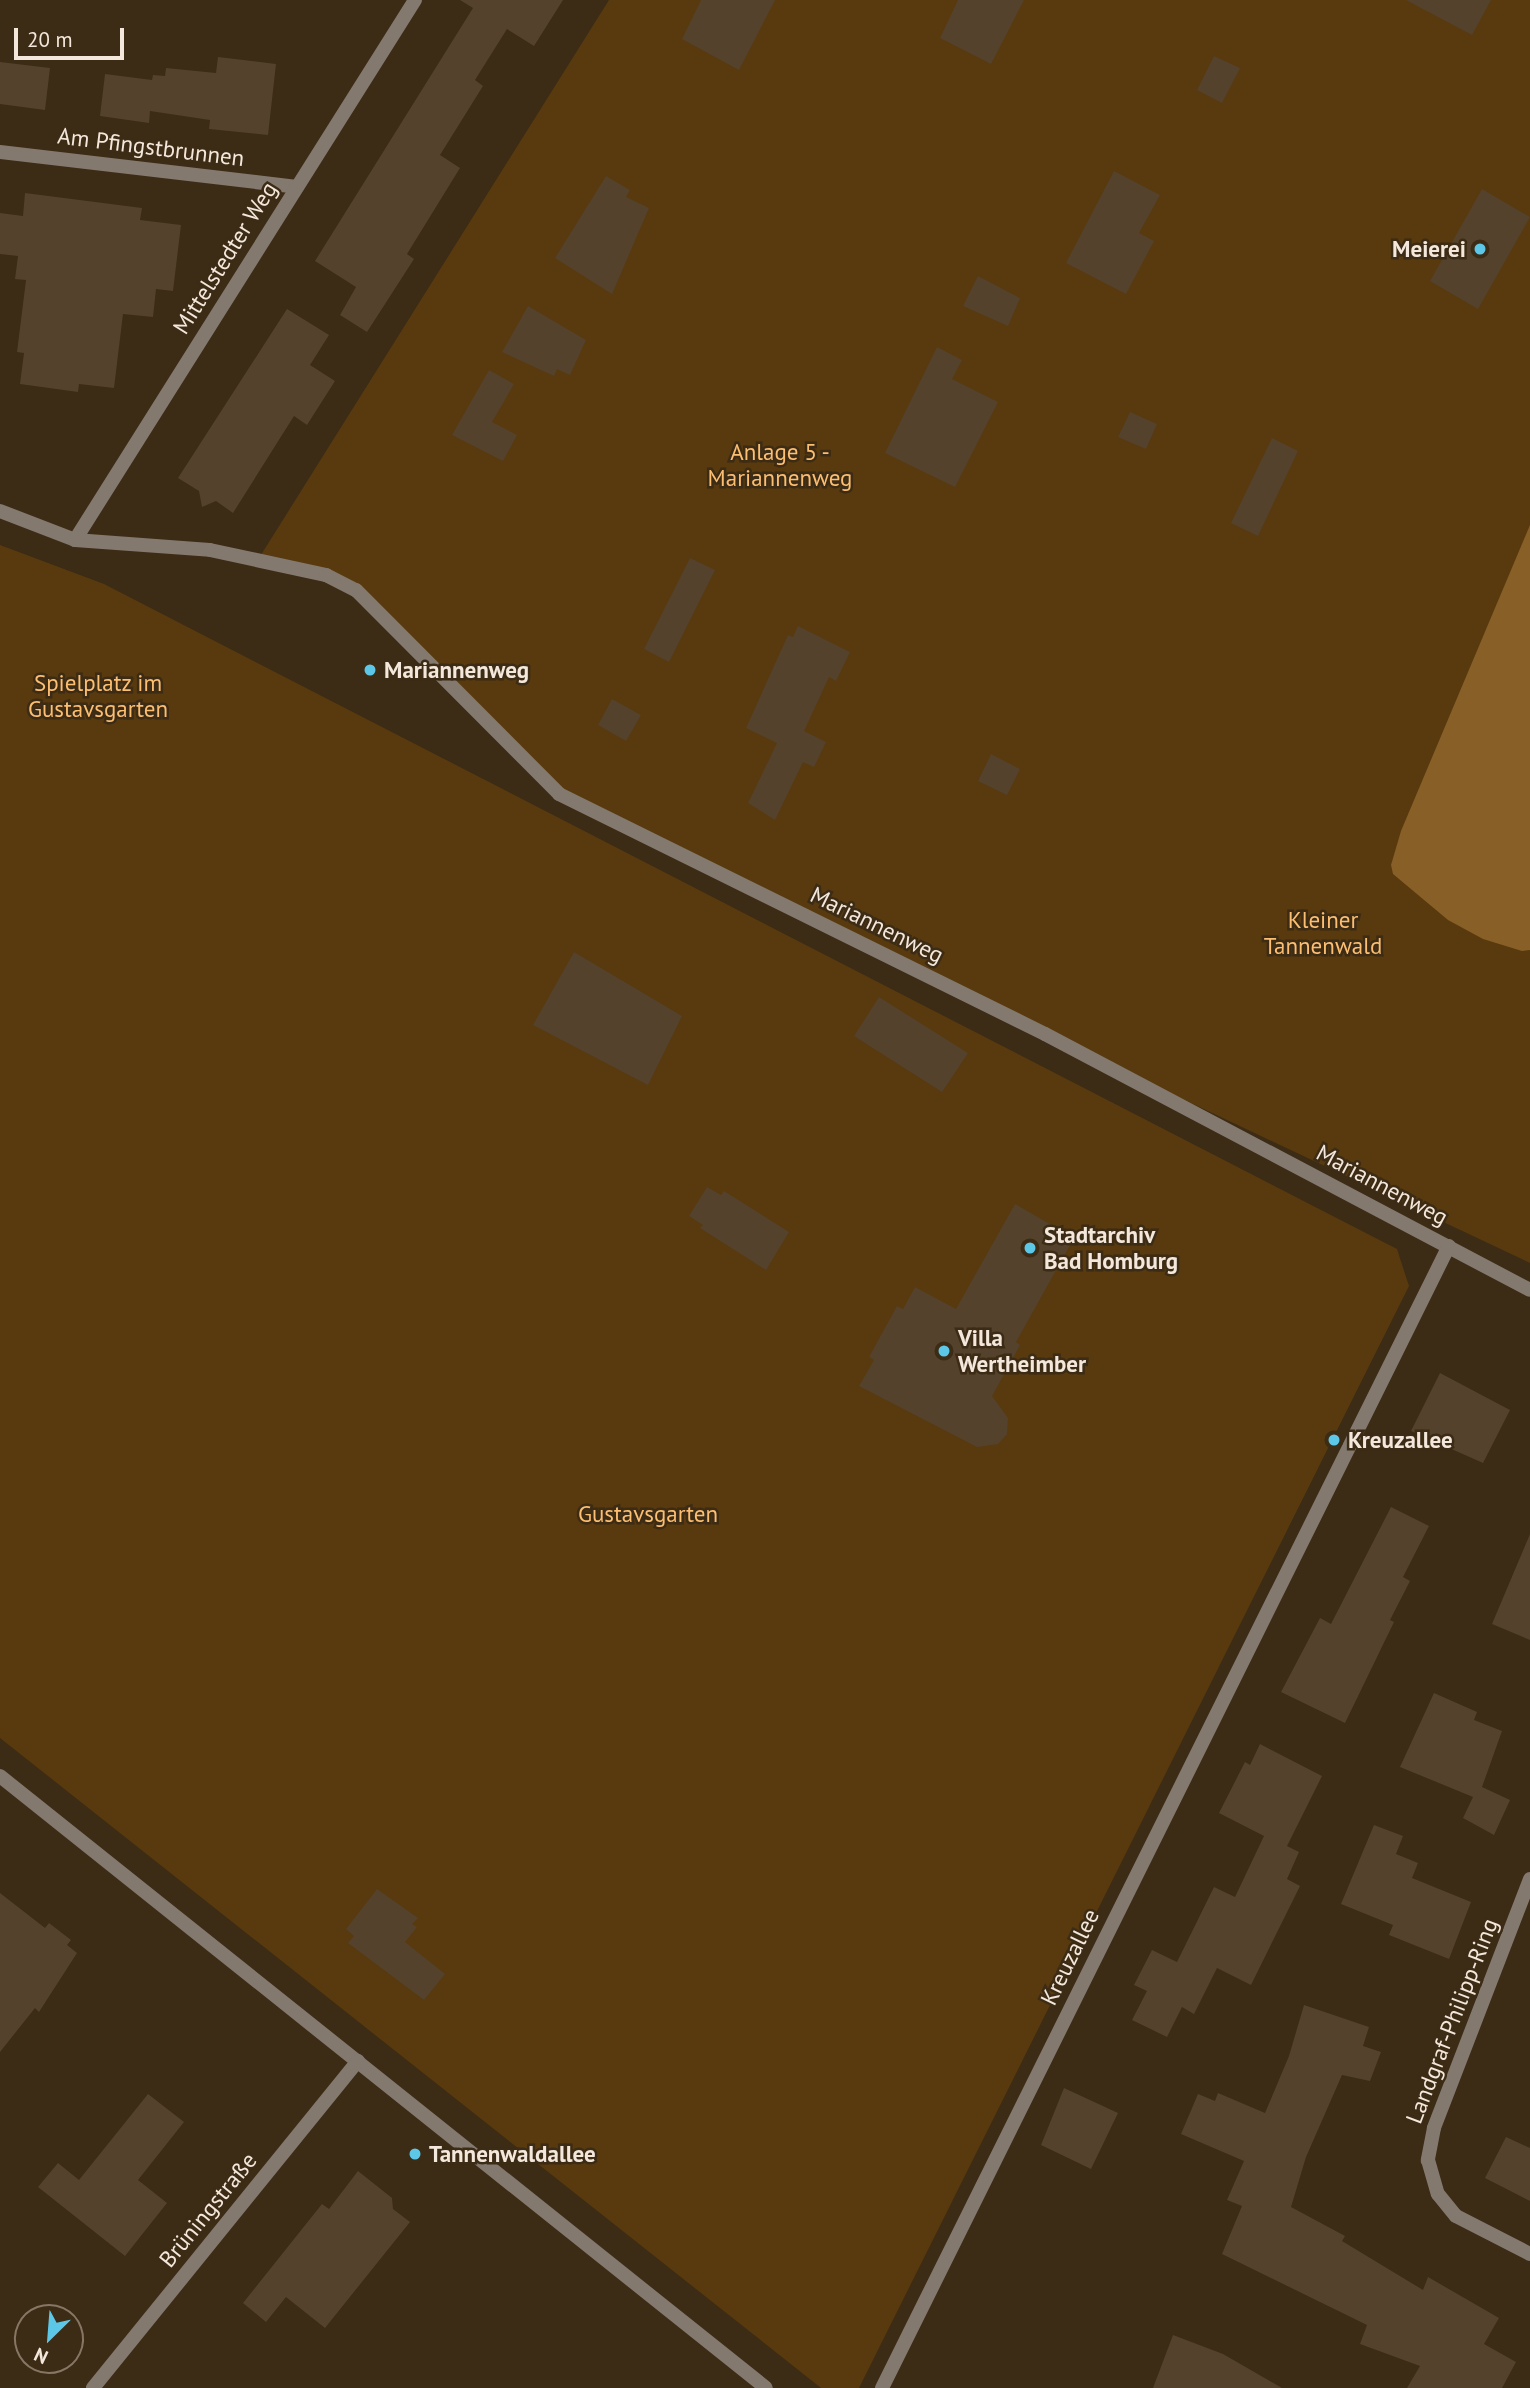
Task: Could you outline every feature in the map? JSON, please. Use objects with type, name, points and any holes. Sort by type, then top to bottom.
[{"type":"street","name":"Mittelstedter Weg","points":[[75,540],[415,0]]},
{"type":"street","name":"Am Pfingstbrunnen","points":[[0,152],[297,187]]},
{"type":"street","name":"Mariannenweg","points":[[0,511],[75,540],[259,558],[326,575],[356,590],[559,794],[1045,1034],[1530,1290]]},
{"type":"street","name":"Kreuzallee","points":[[882,2388],[1449,1246]]},
{"type":"street","points":[[0,1776],[766,2388]]},
{"type":"street","name":"Landgraf-Philipp-Ring","points":[[1530,1879],[1434,2128],[1428,2160],[1438,2194],[1456,2216],[1530,2254]]},
{"type":"street","name":"Brüningstraße","points":[[93,2388],[358,2061]]},
{"type":"green space","name":"Anlage 5 - Mariannenweg","points":[[609,0],[1530,0],[1530,1263],[1045,1034],[559,794],[356,590],[259,558]]},
{"type":"green space","name":"Gustavsgarten","points":[[0,545],[104,584],[1397,1249],[1409,1286],[859,2388],[821,2388],[0,1738]]},
{"type":"shaded area","points":[[1530,525],[1530,950],[1522,951],[1483,939],[1448,920],[1393,874],[1391,865],[1401,831]]},
{"type":"building","points":[[460,0],[563,0],[534,46],[507,29],[475,80],[483,86],[440,155],[460,168],[407,254],[414,259],[367,332],[340,315],[356,287],[315,261],[473,8]]},
{"type":"building","points":[[701,0],[775,0],[739,70],[682,39]]},
{"type":"building","points":[[958,0],[1024,0],[991,64],[940,38]]},
{"type":"building","points":[[1406,0],[1491,0],[1472,35]]},
{"type":"building","points":[[1214,56],[1240,68],[1222,103],[1197,90]]},
{"type":"building","points":[[218,57],[276,64],[268,135],[209,129],[210,120],[150,111],[149,123],[100,116],[105,74],[152,80],[153,75],[165,76],[166,68],[216,73]]},
{"type":"building","points":[[0,62],[50,68],[45,110],[0,104]]},
{"type":"building","points":[[1114,171],[1160,195],[1139,233],[1154,241],[1126,294],[1066,263]]},
{"type":"building","points":[[606,176],[630,190],[626,197],[649,208],[612,294],[555,258]]},
{"type":"building","name":"Meierei","points":[[1482,189],[1530,217],[1478,309],[1430,281]]},
{"type":"building","points":[[25,193],[142,208],[140,220],[181,225],[173,291],[156,289],[153,317],[123,314],[114,388],[79,384],[78,392],[20,384],[24,353],[17,352],[26,280],[15,279],[18,256],[0,254],[0,213],[23,216]]},
{"type":"building","points":[[978,276],[1020,298],[1008,326],[963,306]]},
{"type":"building","points":[[528,306],[586,340],[570,375],[557,369],[554,376],[502,352]]},
{"type":"building","points":[[287,309],[329,335],[310,365],[335,381],[307,425],[294,416],[233,513],[216,501],[202,507],[199,491],[178,478]]},
{"type":"building","points":[[937,347],[962,360],[952,379],[998,402],[955,487],[885,453]]},
{"type":"building","points":[[489,370],[514,384],[492,422],[517,435],[503,461],[452,435]]},
{"type":"building","points":[[1130,412],[1157,424],[1146,449],[1118,437]]},
{"type":"building","points":[[1272,438],[1298,451],[1258,536],[1231,523]]},
{"type":"building","points":[[690,558],[715,570],[669,662],[644,649]]},
{"type":"building","points":[[798,626],[850,652],[836,681],[829,677],[804,731],[826,742],[814,767],[803,762],[775,820],[748,803],[777,743],[746,728],[788,635],[793,637]]},
{"type":"building","points":[[612,699],[641,715],[626,741],[598,725]]},
{"type":"building","points":[[991,754],[1020,769],[1007,795],[978,781]]},
{"type":"building","points":[[574,952],[682,1016],[648,1085],[533,1025]]},
{"type":"building","points":[[879,997],[968,1053],[942,1092],[854,1036]]},
{"type":"building","points":[[707,1187],[721,1195],[724,1191],[789,1232],[766,1270],[700,1228],[703,1225],[689,1216]]},
{"type":"building","name":"Villa Wertheimber","points":[[1015,1204],[1074,1238],[1016,1342],[1020,1345],[992,1396],[1008,1418],[1007,1434],[998,1444],[977,1447],[859,1386],[874,1360],[869,1357],[897,1306],[903,1309],[915,1287],[956,1309]]},
{"type":"building","points":[[1440,1373],[1510,1410],[1483,1463],[1411,1431]]},
{"type":"building","points":[[1391,1507],[1429,1526],[1403,1577],[1410,1581],[1390,1620],[1394,1622],[1345,1723],[1281,1692],[1320,1618],[1331,1624]]},
{"type":"building","points":[[1530,1534],[1530,1640],[1492,1624]]},
{"type":"building","points":[[1434,1693],[1477,1712],[1474,1720],[1502,1731],[1482,1787],[1510,1800],[1494,1835],[1463,1818],[1473,1797],[1400,1767]]},
{"type":"building","points":[[1260,1744],[1322,1776],[1287,1846],[1299,1852],[1287,1879],[1300,1886],[1251,1985],[1217,1968],[1194,2014],[1182,2007],[1167,2037],[1132,2020],[1147,1991],[1134,1985],[1152,1950],[1177,1962],[1214,1887],[1235,1897],[1264,1836],[1219,1813],[1245,1762],[1250,1765]]},
{"type":"building","points":[[1374,1825],[1403,1836],[1396,1854],[1418,1863],[1412,1878],[1471,1902],[1449,1959],[1389,1935],[1393,1925],[1341,1904]]},
{"type":"building","points":[[377,1889],[418,1918],[412,1924],[417,1927],[405,1942],[445,1974],[424,2000],[348,1943],[354,1936],[346,1929]]},
{"type":"building","points":[[0,1893],[45,1928],[49,1923],[71,1940],[67,1945],[77,1953],[39,2012],[35,2008],[0,2052]]},
{"type":"building","points":[[1304,2005],[1369,2027],[1363,2046],[1381,2052],[1370,2081],[1342,2075],[1306,2157],[1291,2207],[1345,2236],[1342,2241],[1423,2290],[1428,2277],[1499,2318],[1484,2344],[1516,2362],[1502,2388],[1407,2388],[1420,2366],[1360,2344],[1367,2325],[1222,2254],[1242,2206],[1227,2200],[1244,2161],[1181,2134],[1198,2094],[1215,2101],[1218,2093],[1265,2113],[1289,2056]]},
{"type":"building","points":[[1064,2088],[1118,2113],[1091,2169],[1041,2145]]},
{"type":"building","points":[[148,2094],[184,2122],[138,2180],[167,2203],[125,2256],[38,2187],[58,2163],[79,2180]]},
{"type":"building","points":[[1506,2137],[1530,2148],[1530,2201],[1485,2178]]},
{"type":"building","points":[[358,2171],[392,2198],[393,2209],[410,2222],[325,2328],[286,2297],[266,2322],[243,2303],[322,2204],[329,2209]]},
{"type":"building","points":[[1173,2335],[1223,2354],[1282,2388],[1153,2388]]},
{"type":"place","name":"Meierei","points":[[1480,249]]},
{"type":"place","name":"Mariannenweg","points":[[370,670]]},
{"type":"place","name":"Stadtarchiv Bad Homburg","points":[[1030,1248]]},
{"type":"place","name":"Villa Wertheimber","points":[[944,1351]]},
{"type":"place","name":"Kreuzallee","points":[[1334,1440]]},
{"type":"place","name":"Tannenwaldallee","points":[[415,2154]]},
{"type":"park label","name":"Spielplatz im Gustavsgarten","points":[[98,696]]},
{"type":"park label","name":"Kleiner Tannenwald","points":[[1323,933]]}]
